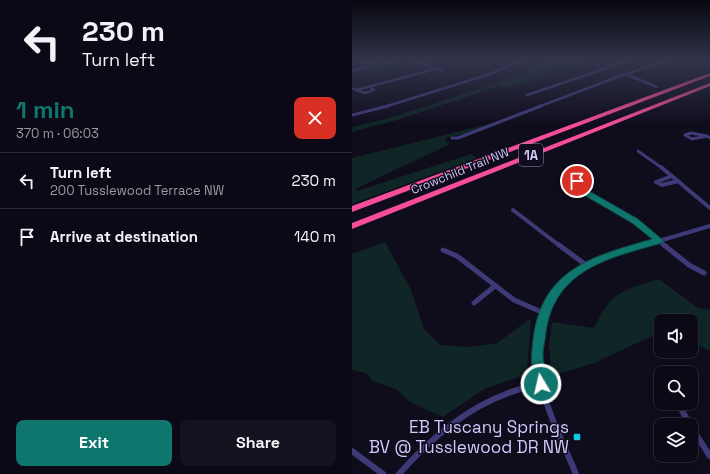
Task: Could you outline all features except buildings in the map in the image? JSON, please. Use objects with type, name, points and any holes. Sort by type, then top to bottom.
[{"type":"highway","name":"Crowchild Trail NW","points":[[352,209],[688,82]]},
{"type":"highway","name":"Crowchild Trail NW","points":[[352,226],[710,84]]},
{"type":"street","points":[[356,90],[384,82]]},
{"type":"street","points":[[352,116],[378,110],[465,82]]},
{"type":"street","points":[[558,82],[527,93],[527,95],[564,82]]},
{"type":"street","points":[[452,138],[458,138],[603,82]]},
{"type":"street","points":[[645,82],[658,87]]},
{"type":"street","points":[[352,88],[365,93],[374,90],[369,86]]},
{"type":"street","points":[[426,90],[431,93]]},
{"type":"street","points":[[698,132],[709,137],[692,139],[685,136],[698,132]]},
{"type":"street","points":[[638,152],[652,159],[710,208]]},
{"type":"street","points":[[590,174],[577,181],[576,184],[578,188],[635,221],[689,265],[704,273]]},
{"type":"street","points":[[672,176],[656,182],[662,185],[678,181]]},
{"type":"street","points":[[513,210],[586,265]]},
{"type":"street","points":[[576,474],[548,406],[541,384],[537,356],[538,342],[544,313],[554,293],[563,282],[586,265],[611,254],[710,226]]},
{"type":"street","points":[[443,250],[457,256],[514,300],[544,313]]},
{"type":"street","points":[[474,303],[495,286]]},
{"type":"street","points":[[398,474],[433,440],[469,412],[501,395],[541,384]]},
{"type":"street","points":[[698,438],[710,456]]},
{"type":"street","points":[[352,451],[383,474]]},
{"type":"green space","points":[[498,82],[525,82],[504,88],[500,86],[397,120],[352,132],[352,127],[393,117]]},
{"type":"green space","points":[[485,125],[486,126],[463,135],[447,137],[445,140],[450,144],[355,189],[357,191],[471,154],[477,158],[352,204],[352,158]]},
{"type":"green space","points":[[385,242],[411,290],[424,329],[440,345],[470,347],[497,343],[531,318],[527,370],[522,376],[484,389],[443,417],[410,402],[396,389],[372,381],[366,373],[352,370],[352,254]]},
{"type":"green space","points":[[659,279],[698,308],[710,310],[710,351],[698,345],[698,314],[654,314],[654,336],[594,363],[552,376],[549,347],[552,322],[593,328],[607,305],[613,299],[620,293]]},
{"type":"place","name":"EB Tuscany Springs BV @ Tusslewood DR NW","points":[[577,437]]},
{"type":"route","points":[[541,384],[537,356],[540,326],[546,308],[554,293],[563,282],[577,270],[600,258],[659,241],[648,230],[635,221],[578,188],[576,184],[577,181]]}]
